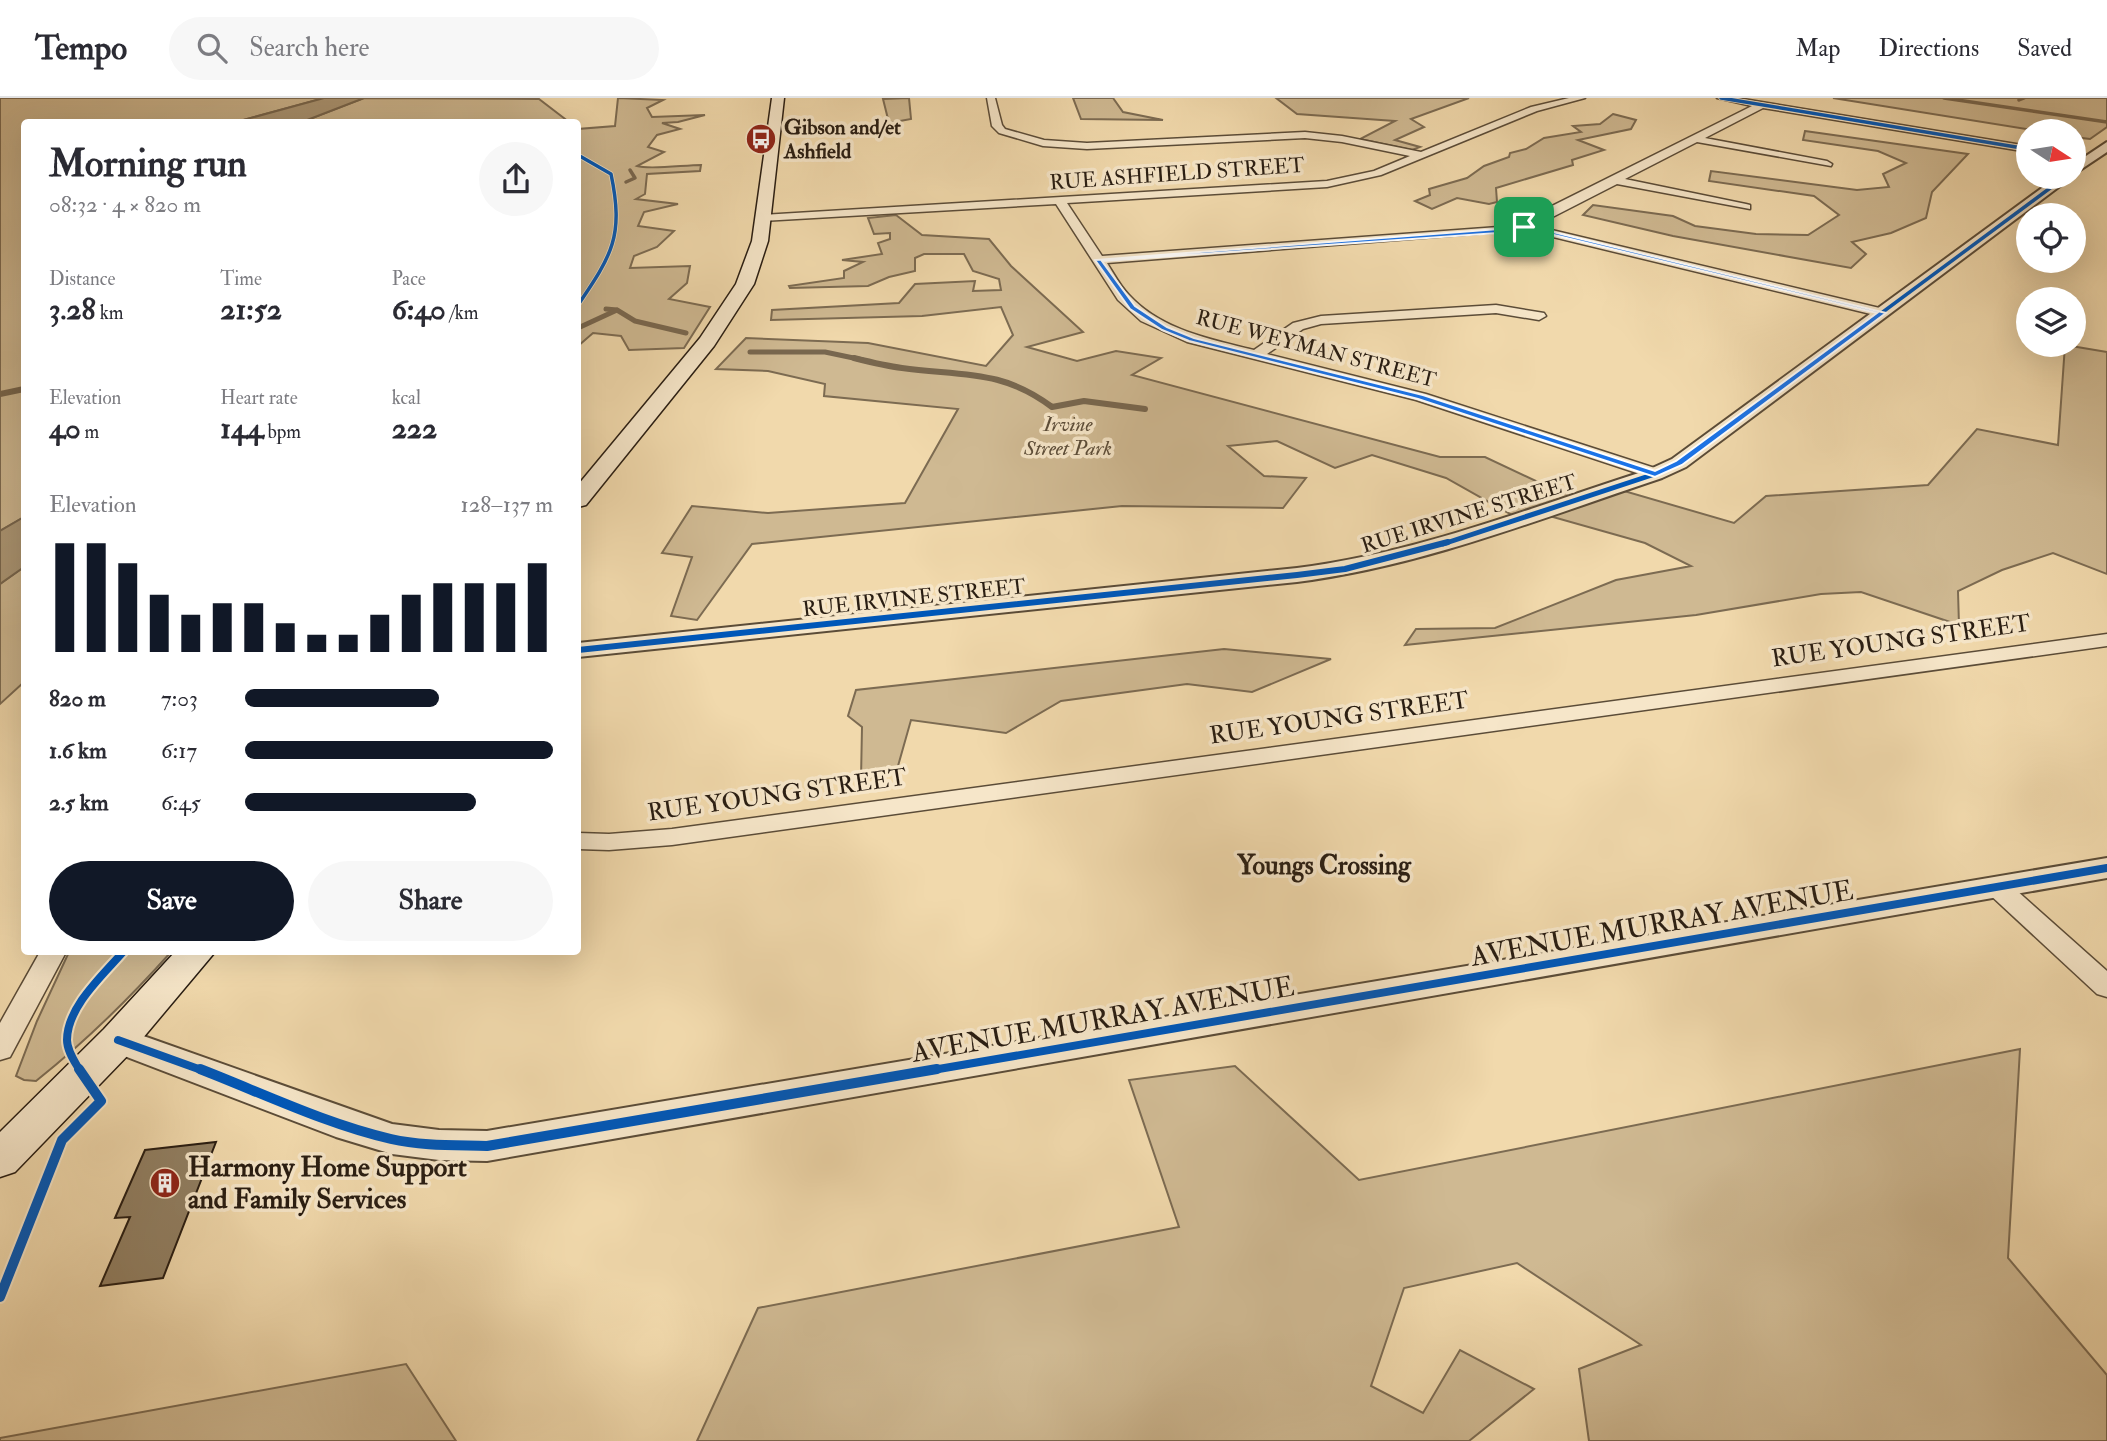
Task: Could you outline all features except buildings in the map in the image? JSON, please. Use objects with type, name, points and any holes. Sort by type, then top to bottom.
[{"type":"main road","points":[[581,496],[723,320],[756,259],[778,98]]},
{"type":"main road","points":[[4,1149],[118,1040],[194,955]]},
{"type":"street","points":[[990,98],[997,126],[1003,131],[1043,143],[1087,146],[1305,135],[1342,138],[1422,155]]},
{"type":"street","name":"RUE ASHFIELD STREET","points":[[762,218],[1327,184],[1377,173],[1534,109],[1581,98]]},
{"type":"street","points":[[1721,98],[2016,147]]},
{"type":"street","points":[[1098,260],[1512,230],[1524,227],[1761,105]]},
{"type":"street","points":[[1696,139],[1827,164]]},
{"type":"street","points":[[2088,159],[2107,146]]},
{"type":"street","points":[[1615,180],[1746,207]]},
{"type":"street","name":"RUE IRVINE STREET","points":[[581,650],[1345,569],[1425,550],[1655,474],[1679,463],[2049,189]]},
{"type":"street","name":"RUE WEYMAN STREET","points":[[1060,201],[1122,297],[1146,318],[1192,339],[1421,397],[1655,474]]},
{"type":"street","points":[[1524,227],[1883,313]]},
{"type":"street","points":[[1255,356],[1298,326],[1321,320],[1496,309],[1539,316]]},
{"type":"street","name":"RUE YOUNG STREET","points":[[581,841],[610,842],[672,837],[2107,639]]},
{"type":"street","name":"AVENUE MURRAY AVENUE","points":[[118,1040],[349,1126],[392,1139],[439,1145],[487,1146],[2107,869]]},
{"type":"street","points":[[1997,887],[2107,987]]},
{"type":"street","points":[[0,1049],[51,955]]},
{"type":"green space","points":[[0,98],[324,98],[247,119],[21,119],[21,519],[0,531]]},
{"type":"green space","points":[[364,98],[539,99],[565,119],[310,119]]},
{"type":"green space","points":[[618,98],[663,100],[647,108],[652,117],[705,115],[662,123],[680,129],[657,135],[648,147],[664,152],[637,166],[701,165],[700,171],[647,174],[645,194],[636,199],[678,204],[644,212],[638,226],[674,231],[657,247],[634,256],[630,268],[690,266],[687,283],[669,299],[710,307],[684,348],[629,350],[621,336],[593,333],[581,343],[581,129],[615,126]]},
{"type":"green space","points":[[909,98],[911,119],[889,123],[883,99]]},
{"type":"green space","points":[[1073,98],[1113,98],[1123,112],[1163,120],[1081,119]]},
{"type":"green space","points":[[1276,98],[1469,98],[1411,119],[1424,127],[1395,140],[1420,147],[1412,150],[1360,139],[1395,121],[1297,114]]},
{"type":"green space","points":[[1833,98],[2107,98],[2107,127],[2090,139],[2086,138],[2086,119],[2016,119],[2016,127]]},
{"type":"green space","points":[[1613,114],[1636,120],[1631,129],[1578,140],[1604,150],[1572,160],[1573,165],[1496,188],[1497,202],[1489,204],[1457,198],[1432,209],[1415,201],[1430,195],[1429,189],[1467,178],[1484,166],[1509,157],[1510,153],[1526,149],[1544,138],[1581,132],[1573,126],[1600,124]]},
{"type":"green space","points":[[1805,131],[1968,154],[1932,192],[1926,218],[1891,233],[1852,242],[1866,254],[1851,268],[1673,236],[1583,215],[1593,205],[1673,216],[1695,226],[1756,234],[1808,235],[1839,215],[1814,196],[1709,181],[1711,171],[1857,190],[1889,187],[1883,174],[1906,163],[1878,151],[1803,140]]},
{"type":"green space","name":"Irvine Street Park","points":[[896,215],[922,235],[989,239],[1011,266],[1083,332],[1027,347],[1077,361],[1116,351],[1161,358],[1132,375],[1440,457],[1485,457],[1555,490],[1583,498],[1614,488],[1734,523],[1766,496],[1928,485],[1977,429],[2058,445],[2064,357],[2086,357],[2086,348],[2107,352],[2107,574],[2053,553],[2002,570],[1958,591],[1959,625],[1861,592],[1821,594],[1696,615],[1405,645],[1416,629],[1495,628],[1616,580],[1691,566],[1645,543],[1539,513],[1519,519],[1446,478],[1372,455],[1335,468],[1277,441],[1228,446],[1264,476],[1306,478],[1283,508],[1122,506],[752,544],[697,620],[671,616],[692,557],[662,553],[692,506],[768,513],[905,503],[958,409],[824,396],[825,384],[768,371],[716,369],[746,338],[868,343],[986,366],[1013,335],[1001,307],[922,316],[771,320],[772,310],[899,303],[915,284],[975,281],[973,291],[1001,290],[999,279],[973,271],[964,254],[924,254],[915,258],[915,271],[889,277],[868,286],[790,288],[789,286],[844,278],[844,271],[863,262],[842,260],[882,254],[878,243],[890,239],[890,233],[874,234],[868,218]]},
{"type":"green space","points":[[21,569],[21,685],[0,704],[0,584]]},
{"type":"green space","points":[[1224,649],[1331,659],[1252,692],[1187,684],[1061,701],[1006,733],[911,720],[896,773],[861,779],[862,727],[848,716],[856,690]]},
{"type":"green space","points":[[68,955],[168,955],[72,1051],[36,1081],[24,1080],[16,1076],[37,1021]]},
{"type":"green space","points":[[2020,1049],[2008,1258],[2107,1375],[2107,1441],[1589,1441],[1579,1369],[1641,1345],[1517,1263],[1404,1288],[1371,1386],[1423,1413],[1460,1350],[1534,1389],[1469,1441],[697,1441],[758,1308],[1179,1227],[1129,1080],[1235,1066],[1359,1180]]},
{"type":"green space","points":[[406,1364],[456,1441],[0,1441],[0,1438]]},
{"type":"shaded area","points":[[324,98],[364,98],[310,119],[247,119]]},
{"type":"shaded area","points":[[21,519],[21,569],[0,584],[0,531]]},
{"type":"waterway","points":[[1944,98],[2107,122]]},
{"type":"waterway","points":[[2019,100],[2024,98]]},
{"type":"waterway","points":[[626,182],[635,178],[630,170]]},
{"type":"waterway","points":[[606,309],[617,310]]},
{"type":"waterway","points":[[581,327],[617,310]]},
{"type":"waterway","points":[[617,310],[635,321],[686,333]]},
{"type":"waterway","points":[[750,352],[825,352],[863,360]]},
{"type":"waterway","points":[[854,358],[896,367],[998,380],[1016,386],[1052,407],[1084,401],[1145,409]]},
{"type":"waterway","points":[[0,394],[21,390]]},
{"type":"cycle path","points":[[1721,98],[2016,147]]},
{"type":"cycle path","points":[[581,157],[611,174],[617,202],[614,244],[603,268],[581,301]]},
{"type":"cycle path","points":[[581,650],[1297,575],[1345,569],[1425,550],[1655,474],[1679,463],[2049,189]]},
{"type":"cycle path","points":[[118,1040],[349,1126],[392,1139],[439,1145],[487,1146],[2107,868]]},
{"type":"cycle path","points":[[0,1297],[62,1140],[101,1101],[70,1053],[67,1039],[73,1017],[80,1005],[120,955]]},
{"type":"place","name":"Gibson and/et Ashfield","points":[[761,139]]},
{"type":"place","name":"Harmony Home Support and Family Services","points":[[165,1183]]},
{"type":"district","name":"Youngs Crossing","points":[[1324,866]]},
{"type":"route","points":[[1524,227],[1883,313],[1679,463],[1655,474],[1522,428],[1421,397],[1192,339],[1164,328],[1132,307],[1122,297],[1098,260],[1313,246],[1524,227]]}]
